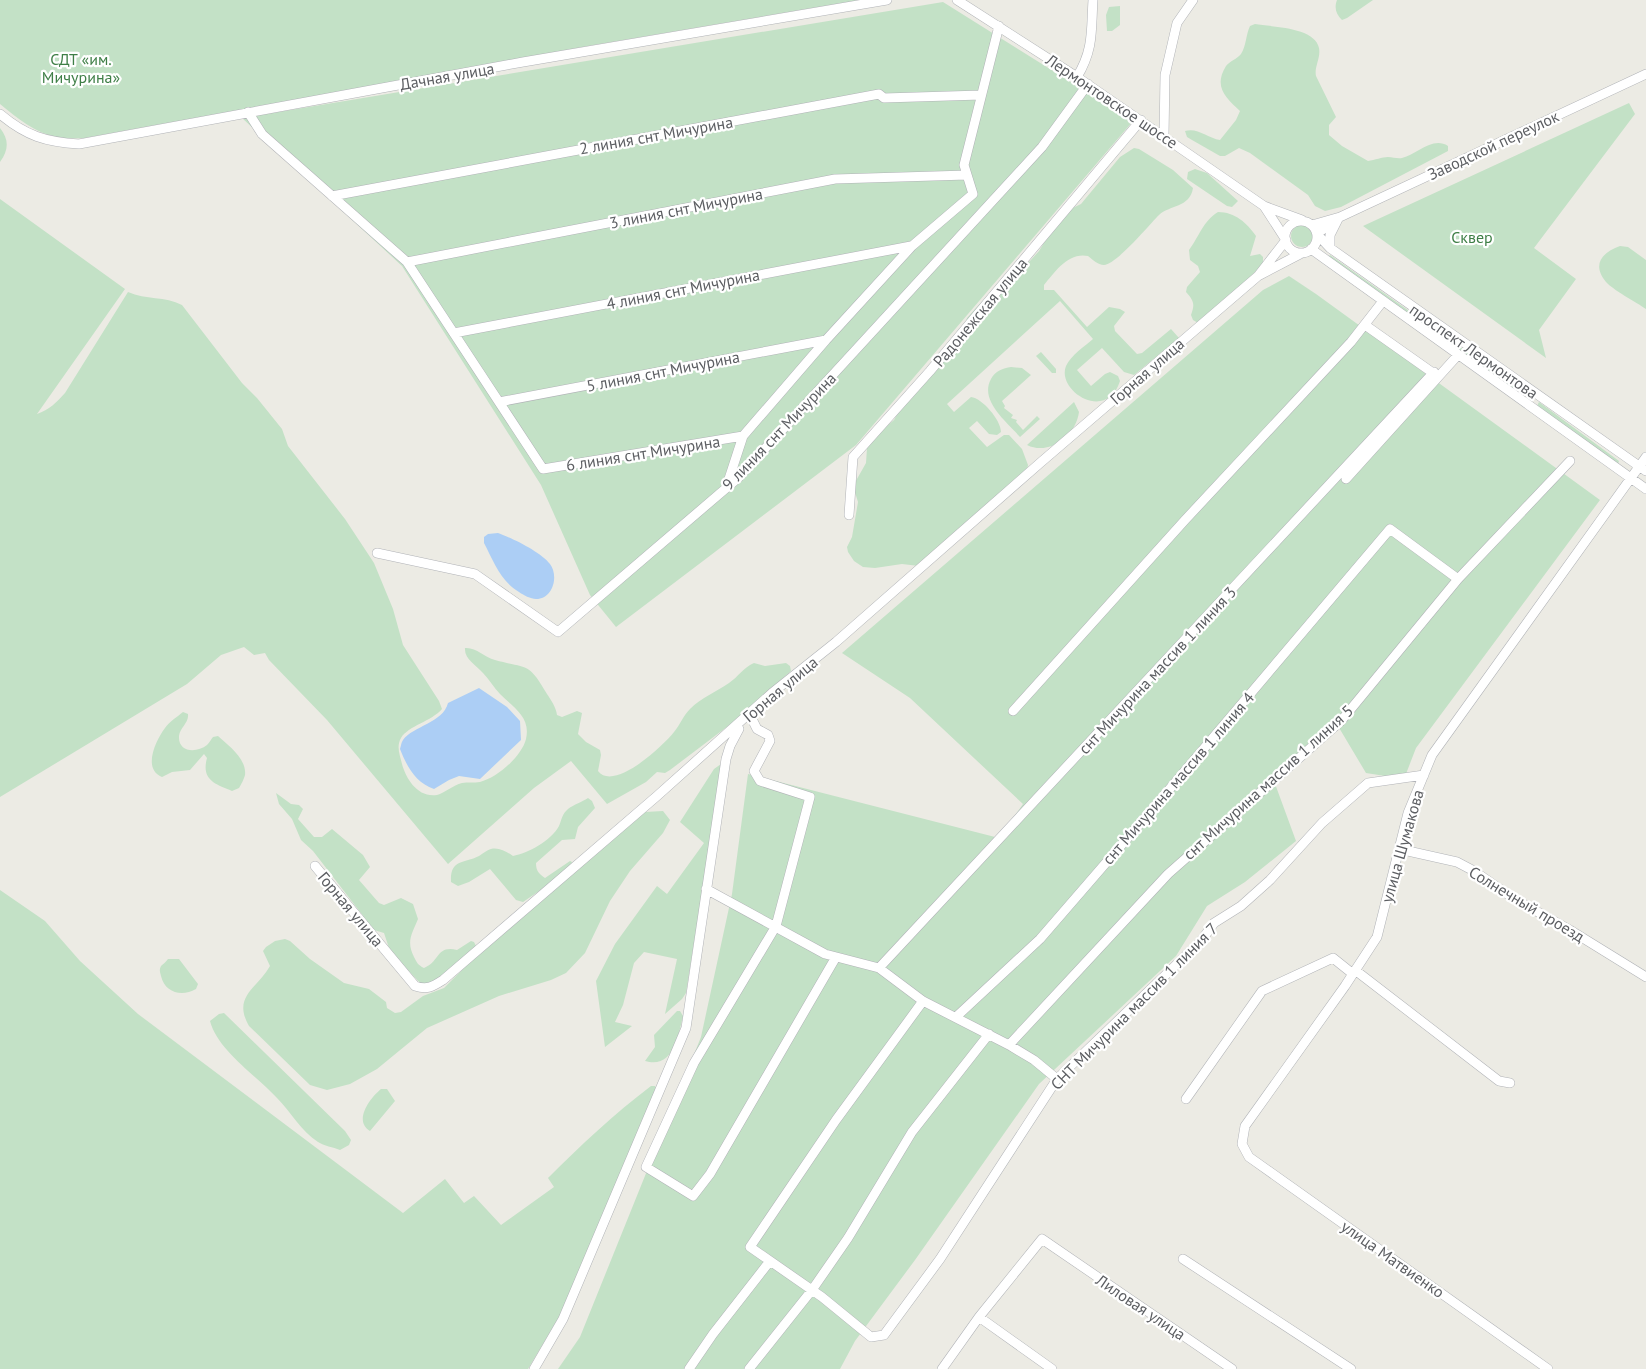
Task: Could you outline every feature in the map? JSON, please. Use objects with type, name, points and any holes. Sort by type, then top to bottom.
[{"type":"street","name":"Дачная улица","points":[[0,114],[26,133],[53,142],[79,144],[523,62],[886,0]]},
{"type":"street","name":"Лермонтовское шоссе","points":[[957,0],[1077,76],[1264,206]]},
{"type":"street","points":[[1077,76],[1087,61],[1093,0]]},
{"type":"street","points":[[1164,136],[1165,75],[1177,23],[1193,0]]},
{"type":"street","points":[[726,488],[743,436],[912,246],[973,194],[964,165],[999,26]]},
{"type":"street","name":"Заводской переулок","points":[[1315,229],[1646,74]]},
{"type":"street","name":"9 линия снт Мичурина","points":[[377,553],[475,574],[558,632],[738,478],[1042,147],[1088,84]]},
{"type":"street","name":"2 линия снт Мичурина","points":[[332,196],[879,94],[884,98],[981,95]]},
{"type":"street","points":[[248,112],[262,135],[407,262],[499,402]]},
{"type":"street","name":"Радонежская улица","points":[[849,515],[854,458],[1142,120]]},
{"type":"street","name":"3 линия снт Мичурина","points":[[407,262],[835,179],[967,175]]},
{"type":"street","points":[[1258,276],[1306,251],[1316,242],[1315,229],[1302,220],[1264,206]]},
{"type":"street","points":[[1264,206],[1290,248],[1306,251]]},
{"type":"street","points":[[1330,248],[1330,235],[1340,217]]},
{"type":"street","points":[[1258,276],[1286,240],[1289,226],[1302,220]]},
{"type":"street","name":"проспект Лермонтова","points":[[1315,229],[1330,248],[1643,469]]},
{"type":"street","name":"4 линия снт Мичурина","points":[[454,333],[912,246]]},
{"type":"street","name":"проспект Лермонтова","points":[[1306,251],[1383,301],[1646,489]]},
{"type":"street","name":"Горная улица","points":[[315,866],[415,986],[430,988],[750,715],[772,693],[837,642],[1040,463],[1258,276]]},
{"type":"street","points":[[1013,711],[1365,325],[1383,301]]},
{"type":"street","name":"снт Мичурина массив 1 линия 3","points":[[879,968],[1434,373],[1365,325]]},
{"type":"street","name":"5 линия снт Мичурина","points":[[499,402],[826,340]]},
{"type":"street","points":[[1346,479],[1458,355]]},
{"type":"street","name":"6 линия снт Мичурина","points":[[499,402],[543,469],[743,436]]},
{"type":"street","name":"улица Шумакова","points":[[1242,1144],[1245,1126],[1377,937],[1408,813],[1432,755],[1517,634],[1631,479],[1643,469],[1646,458]]},
{"type":"street","name":"снт Мичурина массив 1 линия 5","points":[[1009,1045],[1168,874],[1341,721],[1458,579],[1570,460]]},
{"type":"street","name":"снт Мичурина массив 1 линия 4","points":[[956,1017],[1040,939],[1390,529],[1458,579]]},
{"type":"street","points":[[534,1369],[563,1319],[686,1028],[730,746],[736,733],[750,715],[757,729],[768,735],[770,741],[754,771],[760,781],[810,797],[776,926],[693,1063],[646,1167],[693,1196],[710,1174],[837,957]]},
{"type":"street","name":"СНТ Мичурина массив 1 линия 7","points":[[812,1290],[871,1337],[884,1335],[940,1259],[1057,1079],[1201,941],[1214,923],[1241,906],[1270,880],[1322,823],[1368,783],[1424,775]]},
{"type":"street","name":"Солнечный проезд","points":[[1399,849],[1457,862],[1646,977]]},
{"type":"street","points":[[706,889],[825,954],[879,968],[923,1001],[1009,1045],[1034,1060],[1057,1079]]},
{"type":"street","points":[[1186,1099],[1262,991],[1333,958],[1499,1080],[1510,1083]]},
{"type":"street","points":[[812,1290],[750,1247],[836,1120],[923,1001]]},
{"type":"street","points":[[749,1369],[812,1290],[848,1238],[912,1132],[989,1034]]},
{"type":"street","name":"улица Матвиенко","points":[[1242,1144],[1249,1157],[1548,1369]]},
{"type":"street","name":"Лиловая улица","points":[[979,1317],[1042,1239],[1232,1369]]},
{"type":"street","points":[[1183,1259],[1351,1369]]},
{"type":"street","points":[[689,1369],[713,1334],[770,1261]]},
{"type":"street","points":[[942,1369],[979,1317],[1052,1369]]},
{"type":"green space","name":"СДТ «им. Мичурина»","points":[[0,0],[860,0],[588,46],[85,138],[71,138],[41,132],[20,120],[0,104]]},
{"type":"green space","points":[[1337,0],[1373,0],[1342,20],[1336,11]]},
{"type":"green space","points":[[943,2],[1133,121],[856,445],[616,627],[590,595],[541,485],[402,266],[242,118]]},
{"type":"green space","points":[[1120,6],[1120,25],[1112,31],[1107,31],[1106,15],[1109,7]]},
{"type":"green space","points":[[1255,24],[1292,29],[1316,41],[1319,52],[1316,76],[1336,117],[1329,125],[1329,135],[1342,146],[1368,161],[1386,157],[1402,158],[1436,143],[1448,146],[1448,151],[1341,207],[1325,211],[1315,206],[1308,195],[1250,153],[1239,148],[1225,156],[1220,156],[1187,137],[1185,131],[1194,130],[1220,140],[1236,120],[1240,111],[1223,92],[1222,73],[1226,66],[1241,54],[1250,26]]},
{"type":"green space","name":"Сквер","points":[[1629,103],[1635,114],[1534,248],[1576,279],[1539,330],[1546,358],[1363,226]]},
{"type":"green space","points":[[0,128],[7,145],[0,162]]},
{"type":"green space","points":[[1134,148],[1173,170],[1193,188],[1188,199],[1159,215],[1124,252],[1110,263],[1102,265],[1088,256],[1068,260],[1044,285],[1044,290],[1054,290],[1087,327],[1109,307],[1125,312],[1114,326],[1115,331],[1137,354],[1142,353],[1171,329],[1179,338],[1134,375],[1124,372],[1102,348],[1077,370],[1091,386],[1110,372],[1118,376],[1120,381],[1114,393],[1105,400],[1084,399],[1068,385],[1065,376],[1066,366],[1075,354],[1093,339],[1060,301],[947,404],[954,412],[971,397],[985,405],[998,422],[1001,432],[997,435],[989,434],[977,421],[969,428],[987,447],[1004,435],[1009,435],[1022,449],[1028,465],[1027,470],[919,566],[902,564],[875,568],[863,567],[854,561],[847,547],[852,537],[858,502],[853,486],[866,463],[867,448],[894,420],[962,335],[967,318],[1014,268],[1029,262],[1039,251],[1047,238],[1045,227],[1056,216],[1081,204],[1120,157]]},
{"type":"green space","points":[[1195,169],[1207,173],[1238,201],[1232,207],[1227,206],[1187,179],[1188,172]]},
{"type":"green space","points":[[0,199],[125,289],[37,414],[52,405],[65,393],[128,292],[169,300],[182,305],[242,383],[282,429],[288,446],[345,519],[374,563],[393,609],[403,645],[439,701],[442,709],[404,734],[399,745],[404,770],[414,786],[424,794],[437,795],[459,784],[487,780],[514,759],[524,746],[526,739],[524,719],[468,659],[465,648],[473,649],[491,659],[521,666],[531,671],[552,701],[557,715],[562,717],[577,711],[582,713],[578,734],[600,750],[598,771],[605,776],[615,776],[638,765],[668,739],[694,705],[729,683],[750,665],[754,663],[765,666],[786,663],[790,666],[791,671],[732,723],[670,770],[665,773],[657,772],[646,782],[607,804],[571,761],[534,788],[448,864],[327,720],[269,660],[265,653],[254,655],[244,647],[221,655],[187,684],[0,797]]},
{"type":"green space","points":[[1218,212],[1235,216],[1249,227],[1256,236],[1250,256],[1260,254],[1263,257],[1263,263],[1245,283],[1198,323],[1191,315],[1193,303],[1186,292],[1187,287],[1200,272],[1198,266],[1190,260],[1189,250],[1205,225]]},
{"type":"green space","points":[[1302,225],[1310,228],[1313,236],[1310,244],[1302,247],[1294,244],[1291,236],[1294,228]]},
{"type":"green space","points":[[1620,246],[1628,247],[1646,260],[1646,309],[1614,289],[1606,282],[1599,270],[1599,264],[1604,255]]},
{"type":"green space","points":[[1330,255],[1518,388],[1517,391],[1328,257]]},
{"type":"green space","points":[[1289,276],[1600,500],[1416,748],[1404,779],[1366,773],[1335,721],[1274,781],[1296,841],[1245,882],[1207,906],[1176,956],[1039,1084],[855,1341],[840,1369],[558,1369],[580,1337],[701,1037],[732,894],[748,774],[999,838],[1023,804],[910,698],[842,653],[1263,290]]},
{"type":"green space","points":[[1041,352],[1056,369],[1056,373],[1052,373],[1036,356]]},
{"type":"green space","points":[[1011,367],[1022,368],[1031,375],[1002,401],[1004,408],[1013,415],[1011,418],[1017,420],[1016,422],[1023,430],[1037,416],[1040,419],[1020,437],[996,411],[989,395],[988,387],[993,376],[999,370]]},
{"type":"green space","points":[[1074,402],[1079,412],[1073,429],[1067,436],[1060,442],[1044,448],[1027,445]]},
{"type":"green space","points":[[1539,402],[1619,461],[1618,464],[1537,406]]},
{"type":"green space","points":[[183,712],[188,714],[188,717],[179,736],[182,746],[189,750],[203,748],[213,737],[218,736],[243,763],[245,775],[239,788],[232,791],[211,780],[206,771],[207,758],[204,754],[190,770],[172,772],[162,777],[156,773],[152,761],[161,733]]},
{"type":"green space","points":[[721,764],[686,993],[665,1014],[677,959],[644,952],[634,963],[623,1005],[615,1022],[632,1026],[605,1047],[596,981],[615,944],[657,886],[667,894],[704,843],[680,822],[714,769]]},
{"type":"green space","points":[[276,793],[291,804],[299,805],[303,809],[298,819],[314,837],[322,837],[332,829],[363,855],[370,867],[359,880],[379,903],[384,905],[401,898],[413,904],[418,919],[410,946],[420,966],[424,968],[429,965],[445,950],[457,950],[471,941],[476,946],[438,981],[420,983],[390,951],[384,933],[374,930],[313,851],[301,840],[292,819],[279,804]]},
{"type":"green space","points":[[588,798],[595,808],[578,827],[575,839],[562,840],[536,863],[538,872],[545,878],[570,861],[571,865],[523,902],[516,900],[490,869],[458,886],[451,882],[455,866],[489,850],[500,849],[513,856],[539,846],[551,837],[566,811]]},
{"type":"green space","points":[[663,811],[670,820],[663,833],[630,871],[610,901],[585,953],[566,973],[499,996],[427,1028],[377,1069],[350,1084],[327,1090],[310,1085],[249,1026],[244,1016],[245,1000],[270,966],[263,951],[275,941],[285,939],[290,941],[310,959],[344,983],[369,989],[386,1002],[387,1008],[395,1013],[401,1012],[423,996],[444,988],[465,967],[645,812]]},
{"type":"green space","points":[[0,890],[45,921],[80,961],[138,1014],[403,1213],[445,1179],[464,1203],[474,1196],[501,1225],[554,1187],[548,1178],[611,1119],[651,1086],[655,1086],[559,1317],[528,1369],[0,1369]]},
{"type":"green space","points":[[168,959],[179,959],[198,984],[196,989],[180,993],[166,986],[160,970]]},
{"type":"green space","points":[[677,1011],[680,1011],[683,1016],[673,1049],[662,1060],[645,1061],[655,1047],[654,1035]]},
{"type":"green space","points":[[224,1013],[345,1131],[351,1140],[349,1145],[340,1150],[312,1138],[277,1098],[229,1052],[214,1032],[210,1021]]},
{"type":"green space","points":[[381,1089],[387,1089],[395,1101],[370,1131],[365,1127],[363,1116],[372,1098]]},
{"type":"water","points":[[498,533],[533,550],[550,564],[554,580],[547,595],[536,599],[527,597],[502,577],[484,543],[484,537],[488,534]]},
{"type":"water","points":[[479,688],[507,707],[520,721],[521,740],[480,779],[459,776],[434,789],[422,783],[409,768],[400,749],[402,741],[434,720],[445,710],[448,703]]}]
